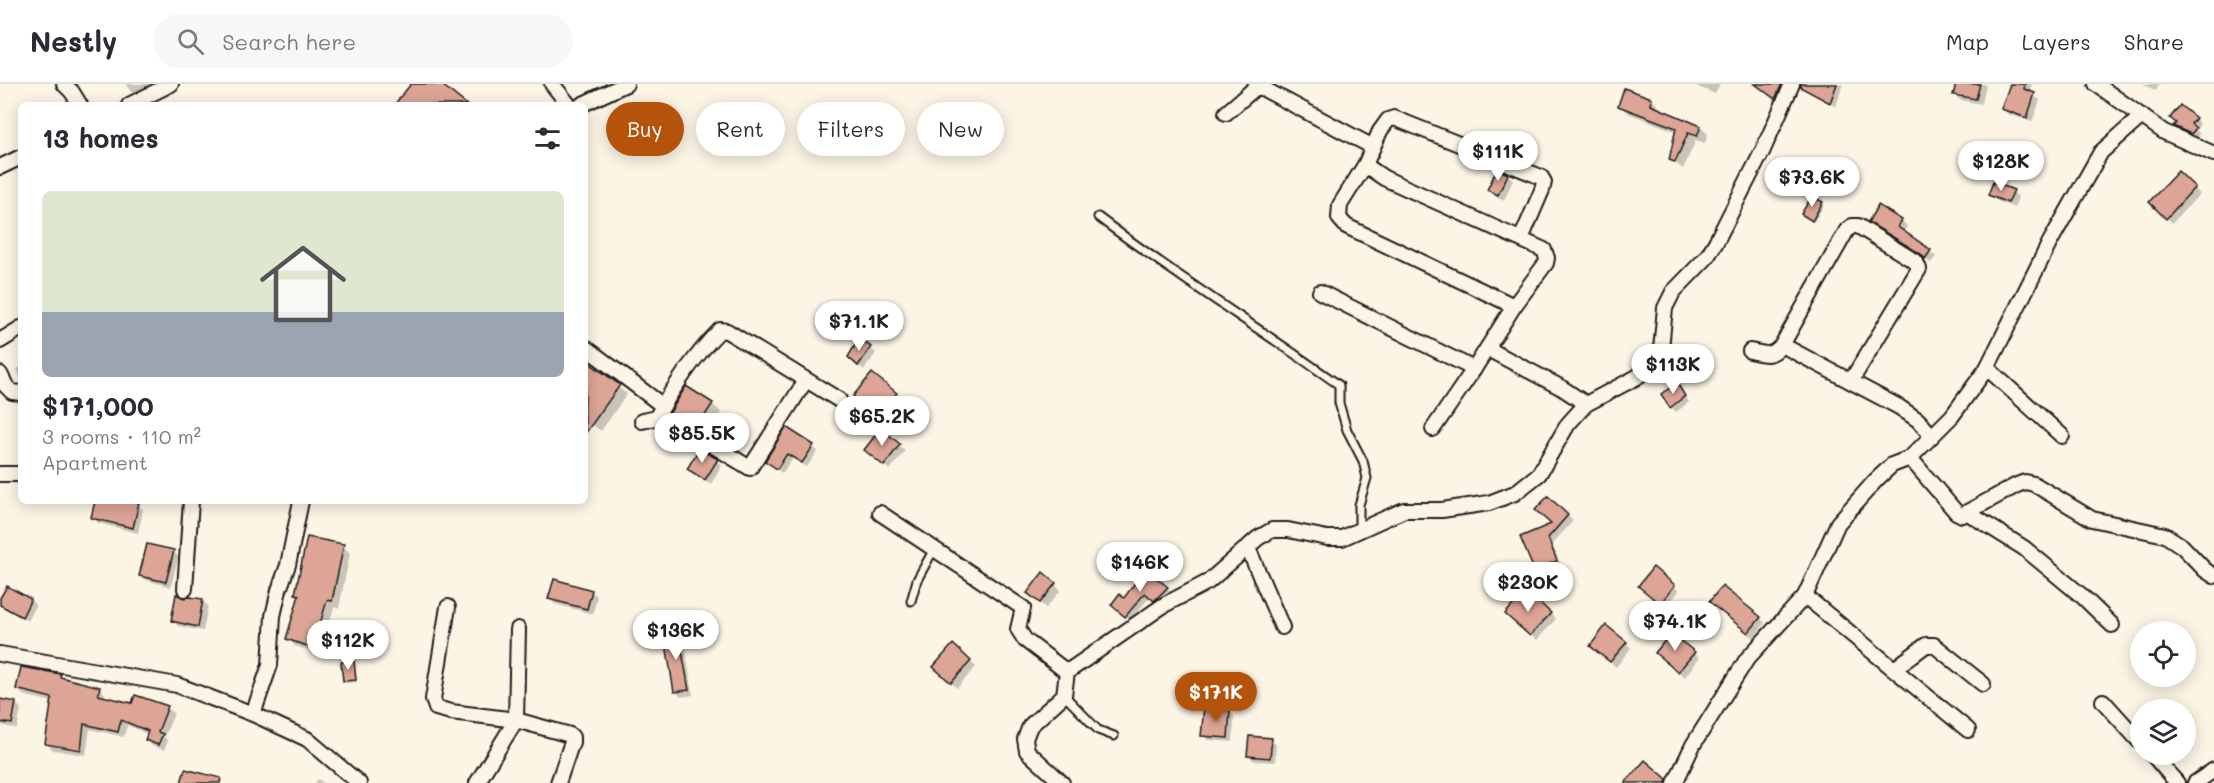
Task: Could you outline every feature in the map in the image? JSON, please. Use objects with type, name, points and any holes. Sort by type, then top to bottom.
[{"type":"street","points":[[64,84],[78,102]]},
{"type":"street","points":[[135,102],[171,84]]},
{"type":"street","points":[[552,84],[567,102]]},
{"type":"street","points":[[587,102],[626,84]]},
{"type":"street","points":[[1062,783],[1026,751],[1026,739],[1030,726],[1064,695],[1067,672],[1164,605],[1208,582],[1258,538],[1272,530],[1288,530],[1327,538],[1342,538],[1404,510],[1442,510],[1489,503],[1515,493],[1539,474],[1568,424],[1586,404],[1637,377],[1658,360],[1665,308],[1673,292],[1707,257],[1716,243],[1763,150],[1792,84]]},
{"type":"street","points":[[2096,84],[2164,132],[2214,154]]},
{"type":"street","points":[[1226,114],[1255,88],[1262,88],[1373,147]]},
{"type":"street","points":[[1675,783],[1694,745],[1746,659],[1805,596],[1838,523],[1876,480],[1892,465],[1910,458],[1952,416],[1987,368],[2050,242],[2101,152],[2142,116]]},
{"type":"street","points":[[1514,306],[1346,226],[1339,218],[1340,205],[1365,165],[1380,130],[1388,120],[1394,118],[1541,177],[1544,182],[1542,190],[1521,239]]},
{"type":"street","points":[[0,167],[18,158]]},
{"type":"street","points":[[1365,165],[1384,178],[1544,250],[1547,258],[1546,263],[1514,306],[1488,349],[1433,429]]},
{"type":"street","points":[[1750,351],[1770,354],[1782,345],[1847,230],[1852,226],[1858,226],[1916,262],[1919,269],[1851,381]]},
{"type":"street","points":[[1320,292],[1474,369]]},
{"type":"street","points":[[0,341],[18,330]]},
{"type":"street","points":[[806,380],[750,468],[717,448],[649,420],[663,406],[710,340],[720,330],[727,331],[839,400]]},
{"type":"street","points":[[1782,345],[1918,420],[1932,436]]},
{"type":"street","points":[[588,349],[663,406]]},
{"type":"street","points":[[1488,349],[1562,388],[1586,404]]},
{"type":"street","points":[[1987,368],[2062,436]]},
{"type":"street","points":[[0,374],[6,386],[12,392],[18,393]]},
{"type":"street","points":[[1910,458],[1956,512],[1962,515],[2017,484],[2025,482],[2034,484],[2092,519],[2165,536],[2182,546],[2214,576]]},
{"type":"street","points":[[0,474],[18,474]]},
{"type":"street","points":[[185,589],[191,504]]},
{"type":"street","points":[[253,714],[270,665],[273,616],[288,565],[300,504]]},
{"type":"street","points":[[880,513],[1023,608],[1018,628],[1025,640],[1067,672]]},
{"type":"street","points":[[1968,513],[2024,548],[2082,596],[2112,626]]},
{"type":"street","points":[[1248,548],[1282,627]]},
{"type":"street","points":[[1805,596],[1968,730]]},
{"type":"street","points":[[448,607],[433,699],[436,708],[516,720],[572,737],[558,783]]},
{"type":"street","points":[[477,783],[516,720],[518,629]]},
{"type":"street","points":[[1894,669],[1926,645],[1934,645],[1983,684]]},
{"type":"street","points":[[0,654],[177,685],[253,714],[307,739],[359,783]]},
{"type":"street","points":[[2103,701],[2130,731]]},
{"type":"street","points":[[2161,765],[2177,783]]},
{"type":"street","points":[[2195,783],[2214,770]]},
{"type":"lane","points":[[1098,217],[1135,246],[1340,385],[1339,403],[1347,430],[1363,461],[1367,478],[1359,505],[1359,530]]},
{"type":"lane","points":[[911,601],[917,580],[934,549]]},
{"type":"lane","points":[[1064,695],[1098,730],[1114,736]]},
{"type":"building","points":[[411,84],[441,84],[463,102],[396,102]]},
{"type":"building","points":[[1755,84],[1782,84],[1775,99]]},
{"type":"building","points":[[1801,84],[1837,84],[1830,103],[1800,87]]},
{"type":"building","points":[[1956,84],[1980,84],[1976,99],[1953,95]]},
{"type":"building","points":[[2010,84],[2025,84],[2024,89],[2035,93],[2027,118],[2001,109]]},
{"type":"building","points":[[1624,88],[1652,98],[1651,105],[1701,126],[1697,136],[1688,133],[1675,162],[1669,160],[1676,128],[1618,106]]},
{"type":"building","points":[[2180,105],[2196,118],[2191,124],[2196,128],[2191,134],[2173,126],[2176,123],[2170,118]]},
{"type":"building","points":[[1497,169],[1508,174],[1498,195],[1487,190]]},
{"type":"building","points":[[2178,171],[2195,187],[2166,219],[2149,202]]},
{"type":"building","points":[[1993,182],[2014,190],[2008,203],[1988,195]]},
{"type":"building","points":[[1812,196],[1823,202],[1812,221],[1801,214]]},
{"type":"building","points":[[1878,205],[1902,220],[1898,227],[1931,250],[1925,259],[1921,254],[1868,222]]},
{"type":"building","points":[[859,338],[871,347],[858,366],[848,357]]},
{"type":"building","points":[[588,362],[620,385],[588,430]]},
{"type":"building","points":[[872,373],[897,393],[878,417],[853,396]]},
{"type":"building","points":[[1677,383],[1685,396],[1670,408],[1661,394]]},
{"type":"building","points":[[686,386],[713,403],[697,428],[669,414]]},
{"type":"building","points":[[786,427],[814,445],[802,463],[787,454],[777,469],[765,461]]},
{"type":"building","points":[[881,428],[900,444],[884,466],[864,450]]},
{"type":"building","points":[[699,449],[718,459],[705,480],[687,469]]},
{"type":"building","points":[[1548,496],[1568,515],[1548,538],[1557,561],[1534,570],[1520,537],[1551,524],[1535,510]]},
{"type":"building","points":[[94,504],[139,504],[133,528],[91,518]]},
{"type":"building","points":[[307,537],[344,544],[332,601],[327,600],[313,648],[286,639],[299,595],[295,594]]},
{"type":"building","points":[[147,544],[174,550],[166,582],[139,576]]},
{"type":"building","points":[[1653,567],[1675,585],[1660,604],[1638,586]]},
{"type":"building","points":[[1145,569],[1168,587],[1154,601],[1145,593],[1125,617],[1111,605],[1119,594],[1124,598]]},
{"type":"building","points":[[1043,572],[1056,583],[1040,603],[1027,593]]},
{"type":"building","points":[[554,579],[592,590],[587,609],[548,599]]},
{"type":"building","points":[[7,586],[31,599],[22,617],[0,605],[0,598]]},
{"type":"building","points":[[1722,586],[1761,617],[1748,633],[1709,602]]},
{"type":"building","points":[[1526,590],[1551,613],[1530,636],[1505,614]]},
{"type":"building","points":[[176,594],[184,598],[203,599],[198,627],[171,621]]},
{"type":"building","points":[[1606,625],[1627,642],[1610,662],[1590,646]]},
{"type":"building","points":[[678,629],[689,690],[674,692],[664,632]]},
{"type":"building","points":[[1671,633],[1695,652],[1678,672],[1655,653]]},
{"type":"building","points":[[953,644],[971,661],[951,683],[933,667]]},
{"type":"building","points":[[354,661],[356,680],[343,681],[341,662]]},
{"type":"building","points":[[21,667],[61,674],[60,677],[100,687],[98,695],[132,703],[135,695],[168,706],[158,732],[163,734],[158,745],[145,740],[148,731],[121,720],[118,732],[84,724],[81,750],[45,744],[52,698],[16,689]]},
{"type":"building","points":[[0,699],[16,702],[12,724],[0,722]]},
{"type":"building","points":[[1204,707],[1230,710],[1228,738],[1201,736]]},
{"type":"building","points":[[1249,736],[1272,738],[1270,758],[1247,756]]},
{"type":"building","points":[[1645,760],[1667,779],[1666,783],[1625,783]]},
{"type":"building","points":[[185,769],[221,778],[220,783],[181,783]]}]
